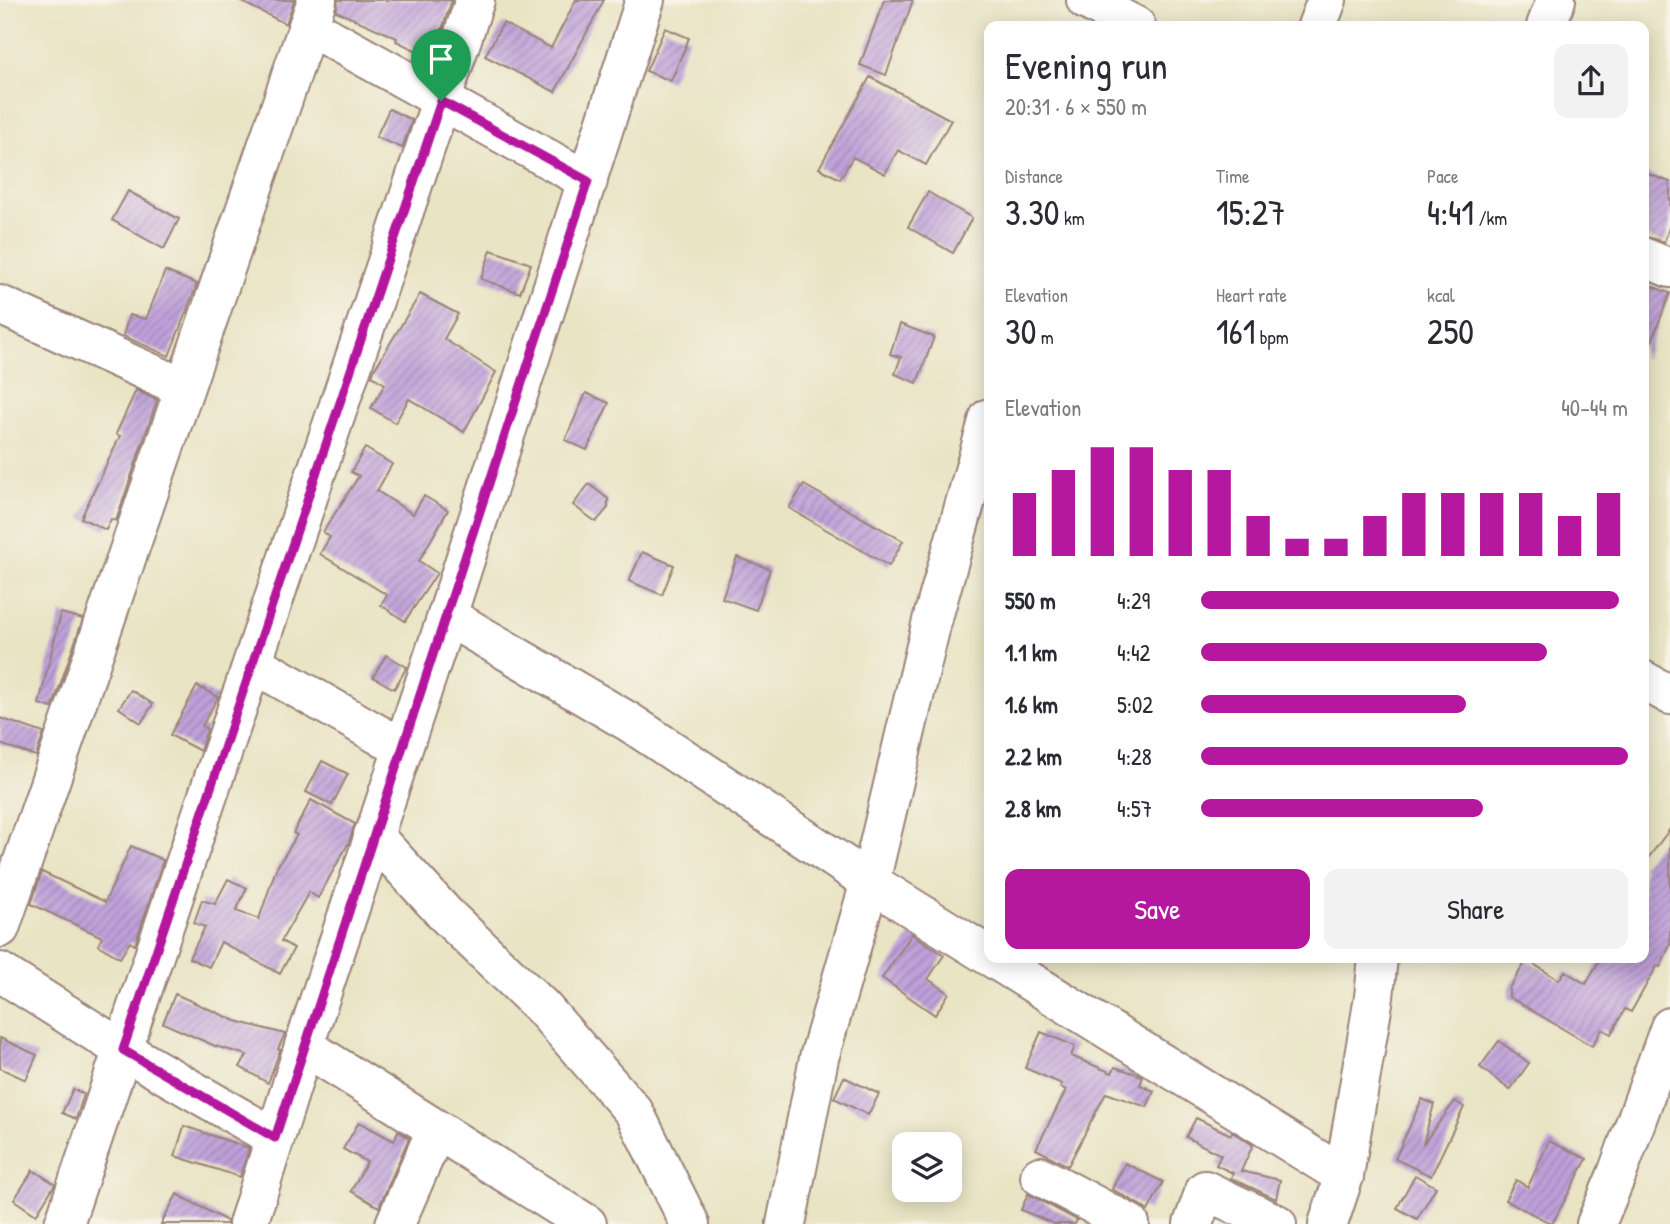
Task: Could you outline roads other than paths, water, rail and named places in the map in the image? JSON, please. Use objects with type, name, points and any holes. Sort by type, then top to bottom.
[{"type":"street","points":[[64,1224],[475,0]]},
{"type":"street","points":[[248,1224],[645,0]]},
{"type":"street","points":[[1319,21],[1327,0]]},
{"type":"street","points":[[1548,21],[1556,0]]},
{"type":"street","points":[[1097,9],[1125,21]]},
{"type":"street","points":[[0,928],[312,13],[441,101],[588,181]]},
{"type":"street","points":[[1649,259],[1670,268]]},
{"type":"street","points":[[0,305],[184,388]]},
{"type":"street","points":[[786,1224],[819,1058],[870,882],[932,621],[984,441]]},
{"type":"street","points":[[447,616],[629,722],[870,882],[984,953]]},
{"type":"street","points":[[253,663],[402,748]]},
{"type":"street","points":[[1649,683],[1670,695]]},
{"type":"street","points":[[373,835],[446,915],[543,1008],[634,1112],[690,1224]]},
{"type":"street","points":[[1000,963],[1343,1176]]},
{"type":"street","points":[[1328,1224],[1343,1176],[1374,998],[1377,963]]},
{"type":"street","points":[[0,972],[123,1050],[275,1138]]},
{"type":"street","points":[[1596,1224],[1670,1027]]},
{"type":"street","points":[[304,1046],[436,1130],[563,1218]]},
{"type":"street","points":[[395,1224],[436,1130]]},
{"type":"street","points":[[1040,1176],[1130,1224]]},
{"type":"street","points":[[1193,1224],[1205,1190],[1277,1224]]}]
